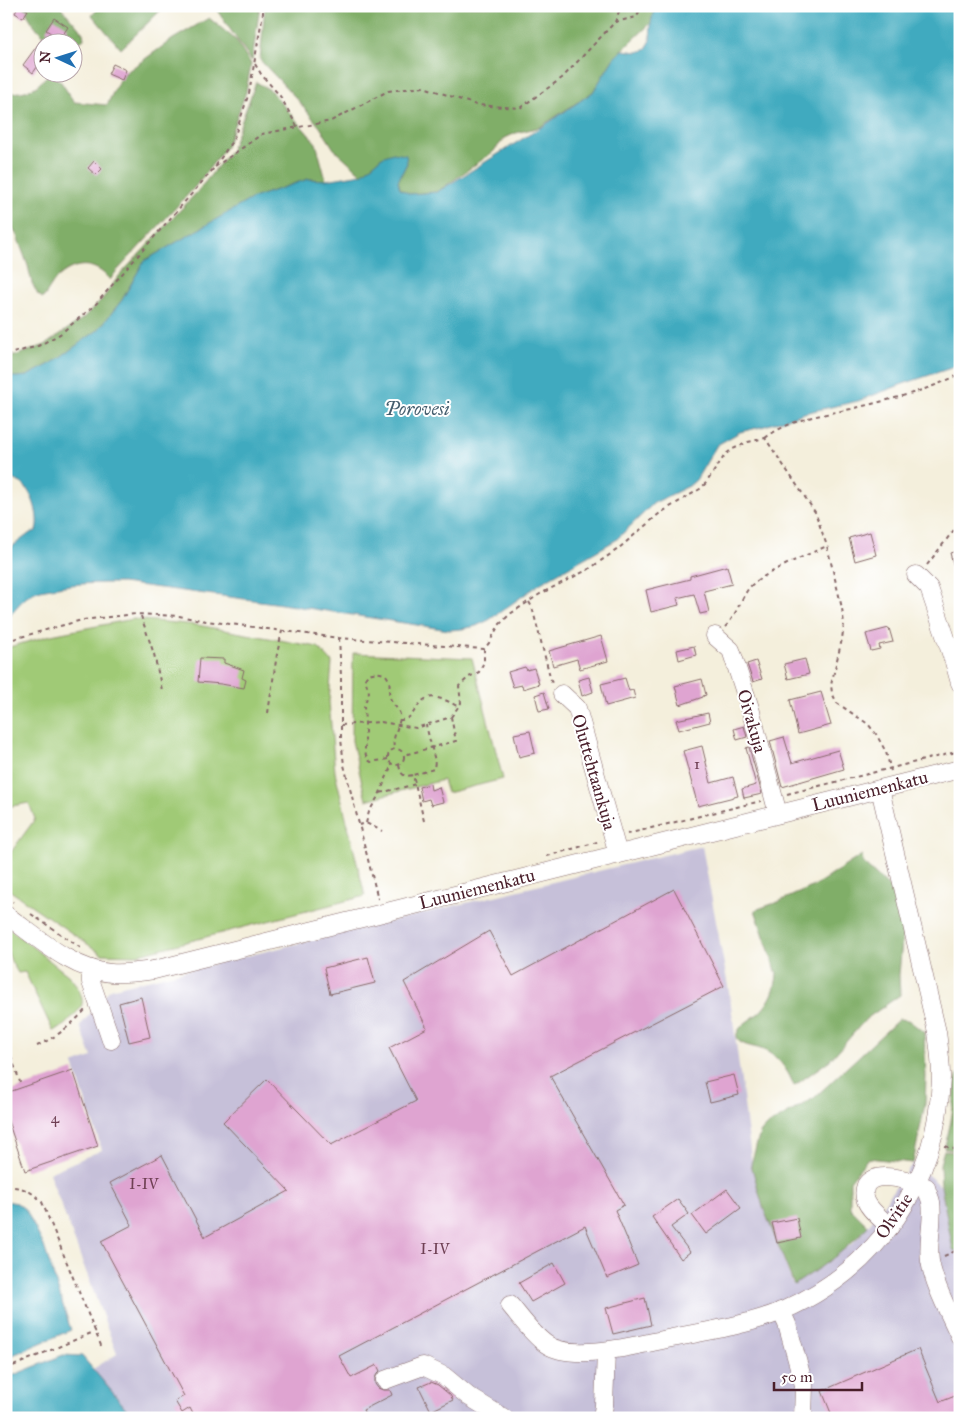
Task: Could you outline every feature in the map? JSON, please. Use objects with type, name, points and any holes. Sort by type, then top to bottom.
[{"type":"street","points":[[916,575],[929,588],[960,683]]},
{"type":"street","name":"Oivakuja","points":[[715,636],[732,650],[750,708],[775,806]]},
{"type":"street","name":"Oluttehtaankuja","points":[[562,694],[577,708],[616,846]]},
{"type":"street","name":"Luuniemenkatu","points":[[10,909],[64,957],[91,969],[111,973],[154,970],[616,846],[775,806],[880,789],[960,768]]},
{"type":"street","name":"Olvitie","points":[[510,1305],[537,1337],[555,1349],[569,1352],[606,1351],[734,1325],[781,1311],[816,1293],[848,1270],[867,1253],[898,1216],[926,1161],[936,1123],[940,1056],[937,1032],[880,789]]},
{"type":"street","points":[[91,969],[91,982],[111,1040]]},
{"type":"street","points":[[890,1227],[866,1201],[864,1192],[870,1181],[886,1176],[926,1187],[931,1202],[928,1244],[930,1262],[960,1337]]},
{"type":"street","points":[[781,1311],[787,1324],[804,1385],[803,1418]]},
{"type":"street","points":[[602,1418],[606,1351]]},
{"type":"street","points":[[384,1380],[423,1366],[444,1376],[468,1396],[504,1418]]},
{"type":"path","points":[[6,354],[38,346],[60,334],[95,305],[215,167],[234,138],[249,93],[263,6]]},
{"type":"path","points":[[215,167],[262,134],[331,121],[388,90],[424,87],[476,105],[520,108],[562,78],[615,22],[621,6]]},
{"type":"path","points":[[615,22],[637,17],[640,9],[639,6]]},
{"type":"path","points":[[254,62],[261,74],[280,96],[298,128]]},
{"type":"path","points":[[341,725],[381,722],[416,728],[451,717],[460,703],[459,686],[469,677],[479,672],[484,662],[484,649],[499,625],[510,614],[540,594],[589,568],[618,549],[660,513],[700,489],[725,455],[731,450],[748,442],[764,438],[796,420],[890,400],[919,391],[960,374]]},
{"type":"path","points":[[764,438],[816,512],[827,546],[844,624],[831,684],[832,693],[837,703],[868,724],[881,742],[888,761]]},
{"type":"path","points":[[916,575],[936,555],[960,522]]},
{"type":"path","points":[[715,636],[727,626],[738,610],[750,586],[768,574],[827,546]]},
{"type":"path","points":[[529,602],[532,607],[553,689],[562,694]]},
{"type":"path","points":[[6,641],[82,620],[141,614],[179,616],[339,638],[484,649]]},
{"type":"path","points":[[141,614],[154,654],[162,690]]},
{"type":"path","points":[[268,713],[276,654],[282,631]]},
{"type":"path","points":[[339,638],[344,765],[378,900]]},
{"type":"path","points":[[388,759],[371,762],[365,752],[364,706],[369,692],[365,679],[367,675],[376,672],[385,674],[388,678],[391,687],[390,699],[398,709],[399,720],[393,741],[394,749]]},
{"type":"path","points":[[399,720],[408,718],[419,703],[424,699],[432,697],[439,697],[458,707]]},
{"type":"path","points":[[404,755],[456,741],[451,717]]},
{"type":"path","points":[[399,765],[402,775],[405,776],[434,769],[435,761],[426,725]]},
{"type":"path","points":[[388,759],[389,754],[394,749]]},
{"type":"path","points":[[394,749],[401,750],[404,755],[403,762],[399,765]]},
{"type":"path","points":[[539,858],[616,846],[775,806],[960,751]]},
{"type":"path","points":[[388,759],[392,764],[399,765]]},
{"type":"path","points":[[366,823],[369,812],[380,793],[392,764]]},
{"type":"path","points":[[414,775],[424,821]]},
{"type":"path","points":[[380,793],[416,784]]},
{"type":"path","points":[[359,824],[366,823],[382,831]]},
{"type":"path","points":[[6,897],[10,909]]},
{"type":"path","points":[[31,914],[85,950]]},
{"type":"path","points":[[37,1046],[64,1031],[96,998]]},
{"type":"path","points":[[6,1042],[20,1082]]},
{"type":"path","points":[[6,1187],[26,1189],[37,1196],[42,1202],[102,1348]]},
{"type":"path","points":[[6,1369],[96,1331]]},
{"type":"shaded area","points":[[702,846],[730,997],[752,1165],[763,1207],[793,1285],[853,1243],[868,1226],[913,1163],[941,1186],[953,1250],[960,1252],[960,1418],[134,1418],[93,1369],[117,1354],[49,1173],[102,1150],[73,1064],[92,1057],[80,1026],[110,989]]},
{"type":"green space","points":[[23,6],[60,6],[83,33],[84,39],[82,40],[82,32],[40,32]]},
{"type":"green space","points":[[101,6],[165,6],[121,49],[92,15]]},
{"type":"green space","points":[[214,6],[260,6],[252,61]]},
{"type":"green space","points":[[265,6],[655,6],[651,23],[614,58],[593,92],[540,127],[505,138],[493,152],[437,192],[410,194],[400,189],[398,181],[407,163],[382,157],[362,174],[334,149],[320,127],[296,98],[260,60]]},
{"type":"green space","points":[[209,18],[236,40],[251,64],[246,92],[226,147],[194,188],[110,280],[97,269],[90,266],[76,267],[69,269],[56,279],[43,298],[38,295],[32,283],[17,236],[6,214],[6,93],[32,89],[40,82],[61,82],[74,102],[107,105],[121,76],[173,39]]},
{"type":"green space","points":[[256,82],[270,90],[316,143],[326,180],[308,179],[253,198],[144,261],[122,300],[98,330],[52,363],[27,376],[6,377],[6,359],[45,345],[82,319],[197,192],[231,150]]},
{"type":"green space","points":[[133,619],[197,625],[318,647],[332,662],[329,702],[335,772],[365,896],[136,955],[102,954],[6,888],[6,859],[35,819],[29,803],[6,807],[6,648],[51,635]]},
{"type":"green space","points":[[353,653],[472,658],[503,779],[447,793],[443,780],[366,800],[352,741]]},
{"type":"green space","points":[[862,855],[863,862],[868,868],[895,892],[904,919],[899,975],[900,995],[866,1019],[830,1060],[794,1086],[789,1074],[777,1059],[761,1049],[738,1041],[736,1038],[739,1029],[759,1013],[768,1002],[774,989],[777,974],[755,910],[814,886]]},
{"type":"green space","points":[[6,926],[69,976],[78,989],[82,997],[81,1006],[68,1022],[59,1029],[53,1031],[25,972],[18,973],[11,961],[6,947]]},
{"type":"green space","points":[[899,1019],[908,1020],[924,1032],[925,1104],[913,1163],[868,1158],[850,1181],[850,1208],[868,1226],[842,1251],[794,1285],[763,1207],[751,1164],[760,1133],[765,1127],[814,1098]]},
{"type":"green space","points":[[960,1071],[960,1152],[944,1148],[955,1097],[956,1082]]},
{"type":"green space","points":[[944,1150],[960,1154],[960,1252],[953,1250],[941,1186],[940,1164]]},
{"type":"water","name":"Porovesi","points":[[655,6],[960,6],[960,365],[858,401],[804,413],[740,432],[717,445],[696,480],[689,486],[654,503],[616,540],[541,583],[489,620],[476,626],[449,630],[275,603],[122,583],[78,584],[44,589],[33,593],[23,600],[6,620],[6,551],[30,533],[36,531],[37,519],[29,492],[21,483],[6,477],[6,377],[27,376],[52,363],[98,330],[122,300],[144,261],[253,198],[308,179],[326,180],[362,174],[382,157],[393,153],[406,155],[407,163],[398,181],[400,189],[410,194],[437,192],[548,123],[593,92],[614,58],[623,50],[637,52],[645,50],[650,42],[651,23]]},
{"type":"water","points":[[6,1201],[17,1203],[26,1210],[44,1246],[71,1330],[6,1358]]},
{"type":"water","points":[[63,1355],[82,1356],[134,1418],[6,1418],[6,1378]]},
{"type":"building","points":[[19,6],[28,10],[23,18],[15,13]]},
{"type":"building","points":[[54,18],[68,27],[65,32],[49,32],[46,30]]},
{"type":"building","points":[[32,53],[32,72],[23,65]]},
{"type":"building","points":[[113,64],[126,70],[122,80],[108,74]]},
{"type":"building","points":[[94,161],[102,169],[96,175],[88,168]]},
{"type":"building","points":[[870,532],[876,555],[855,561],[849,538]]},
{"type":"building","points":[[960,550],[960,577],[957,578],[950,553]]},
{"type":"building","points":[[727,566],[732,584],[704,591],[709,612],[700,614],[694,594],[677,598],[679,605],[651,612],[646,590],[690,579],[690,576]]},
{"type":"building","points":[[889,628],[893,642],[879,645],[880,649],[871,651],[866,634]]},
{"type":"building","points":[[601,636],[608,661],[580,669],[577,659],[553,666],[549,651]]},
{"type":"building","points":[[694,646],[696,655],[679,660],[677,650]]},
{"type":"building","points":[[200,658],[224,659],[224,663],[244,670],[242,678],[246,680],[244,688],[198,682]]},
{"type":"building","points":[[805,659],[809,674],[788,679],[784,664]]},
{"type":"building","points":[[756,661],[762,679],[753,682],[747,664]]},
{"type":"building","points":[[525,667],[527,670],[534,668],[539,684],[523,689],[522,685],[513,687],[508,672]]},
{"type":"building","points":[[589,677],[593,692],[582,696],[578,680]]},
{"type":"building","points":[[625,678],[629,691],[633,690],[635,698],[606,706],[601,684]]},
{"type":"building","points":[[702,679],[706,695],[680,705],[675,686]]},
{"type":"building","points":[[544,692],[549,709],[539,711],[535,695]]},
{"type":"building","points":[[821,692],[831,725],[798,734],[790,700]]},
{"type":"building","points":[[708,713],[710,722],[679,730],[676,720]]},
{"type":"building","points":[[744,726],[747,737],[737,740],[734,729]]},
{"type":"building","points":[[530,731],[535,753],[519,757],[514,734]]},
{"type":"building","points":[[784,737],[792,763],[838,750],[844,769],[782,787],[770,741]]},
{"type":"building","points":[[702,746],[711,783],[733,777],[738,796],[698,806],[683,751]]},
{"type":"building","points":[[749,747],[762,794],[744,798],[742,789],[756,785],[746,748]]},
{"type":"building","points":[[430,784],[431,790],[439,787],[443,802],[431,805],[429,799],[422,801],[419,787]]},
{"type":"building","points":[[674,889],[724,986],[550,1076],[624,1205],[615,1210],[638,1265],[607,1278],[585,1226],[339,1356],[351,1378],[377,1365],[380,1371],[375,1378],[375,1384],[383,1390],[390,1390],[392,1395],[363,1410],[367,1418],[195,1418],[190,1408],[182,1413],[175,1401],[184,1396],[101,1241],[132,1225],[110,1183],[162,1155],[205,1237],[289,1191],[223,1122],[267,1079],[331,1145],[416,1101],[389,1048],[427,1028],[404,982],[489,931],[513,976]]},
{"type":"building","points":[[368,957],[375,983],[330,994],[324,968]]},
{"type":"building","points":[[141,997],[150,1037],[129,1042],[119,1003]]},
{"type":"building","points":[[73,1070],[98,1146],[25,1171],[6,1115],[6,1093]]},
{"type":"building","points":[[734,1075],[739,1095],[710,1102],[705,1082]]},
{"type":"building","points":[[727,1189],[741,1208],[706,1234],[692,1215]]},
{"type":"building","points":[[678,1199],[689,1214],[671,1227],[690,1252],[681,1259],[652,1217]]},
{"type":"building","points":[[797,1218],[801,1238],[777,1243],[772,1223]]},
{"type":"building","points":[[554,1263],[565,1283],[531,1302],[519,1283]]},
{"type":"building","points":[[645,1298],[651,1325],[613,1334],[606,1308]]},
{"type":"building","points":[[918,1349],[940,1402],[960,1394],[960,1418],[833,1418],[822,1391]]},
{"type":"building","points":[[431,1382],[438,1385],[453,1400],[431,1411],[419,1387]]}]
